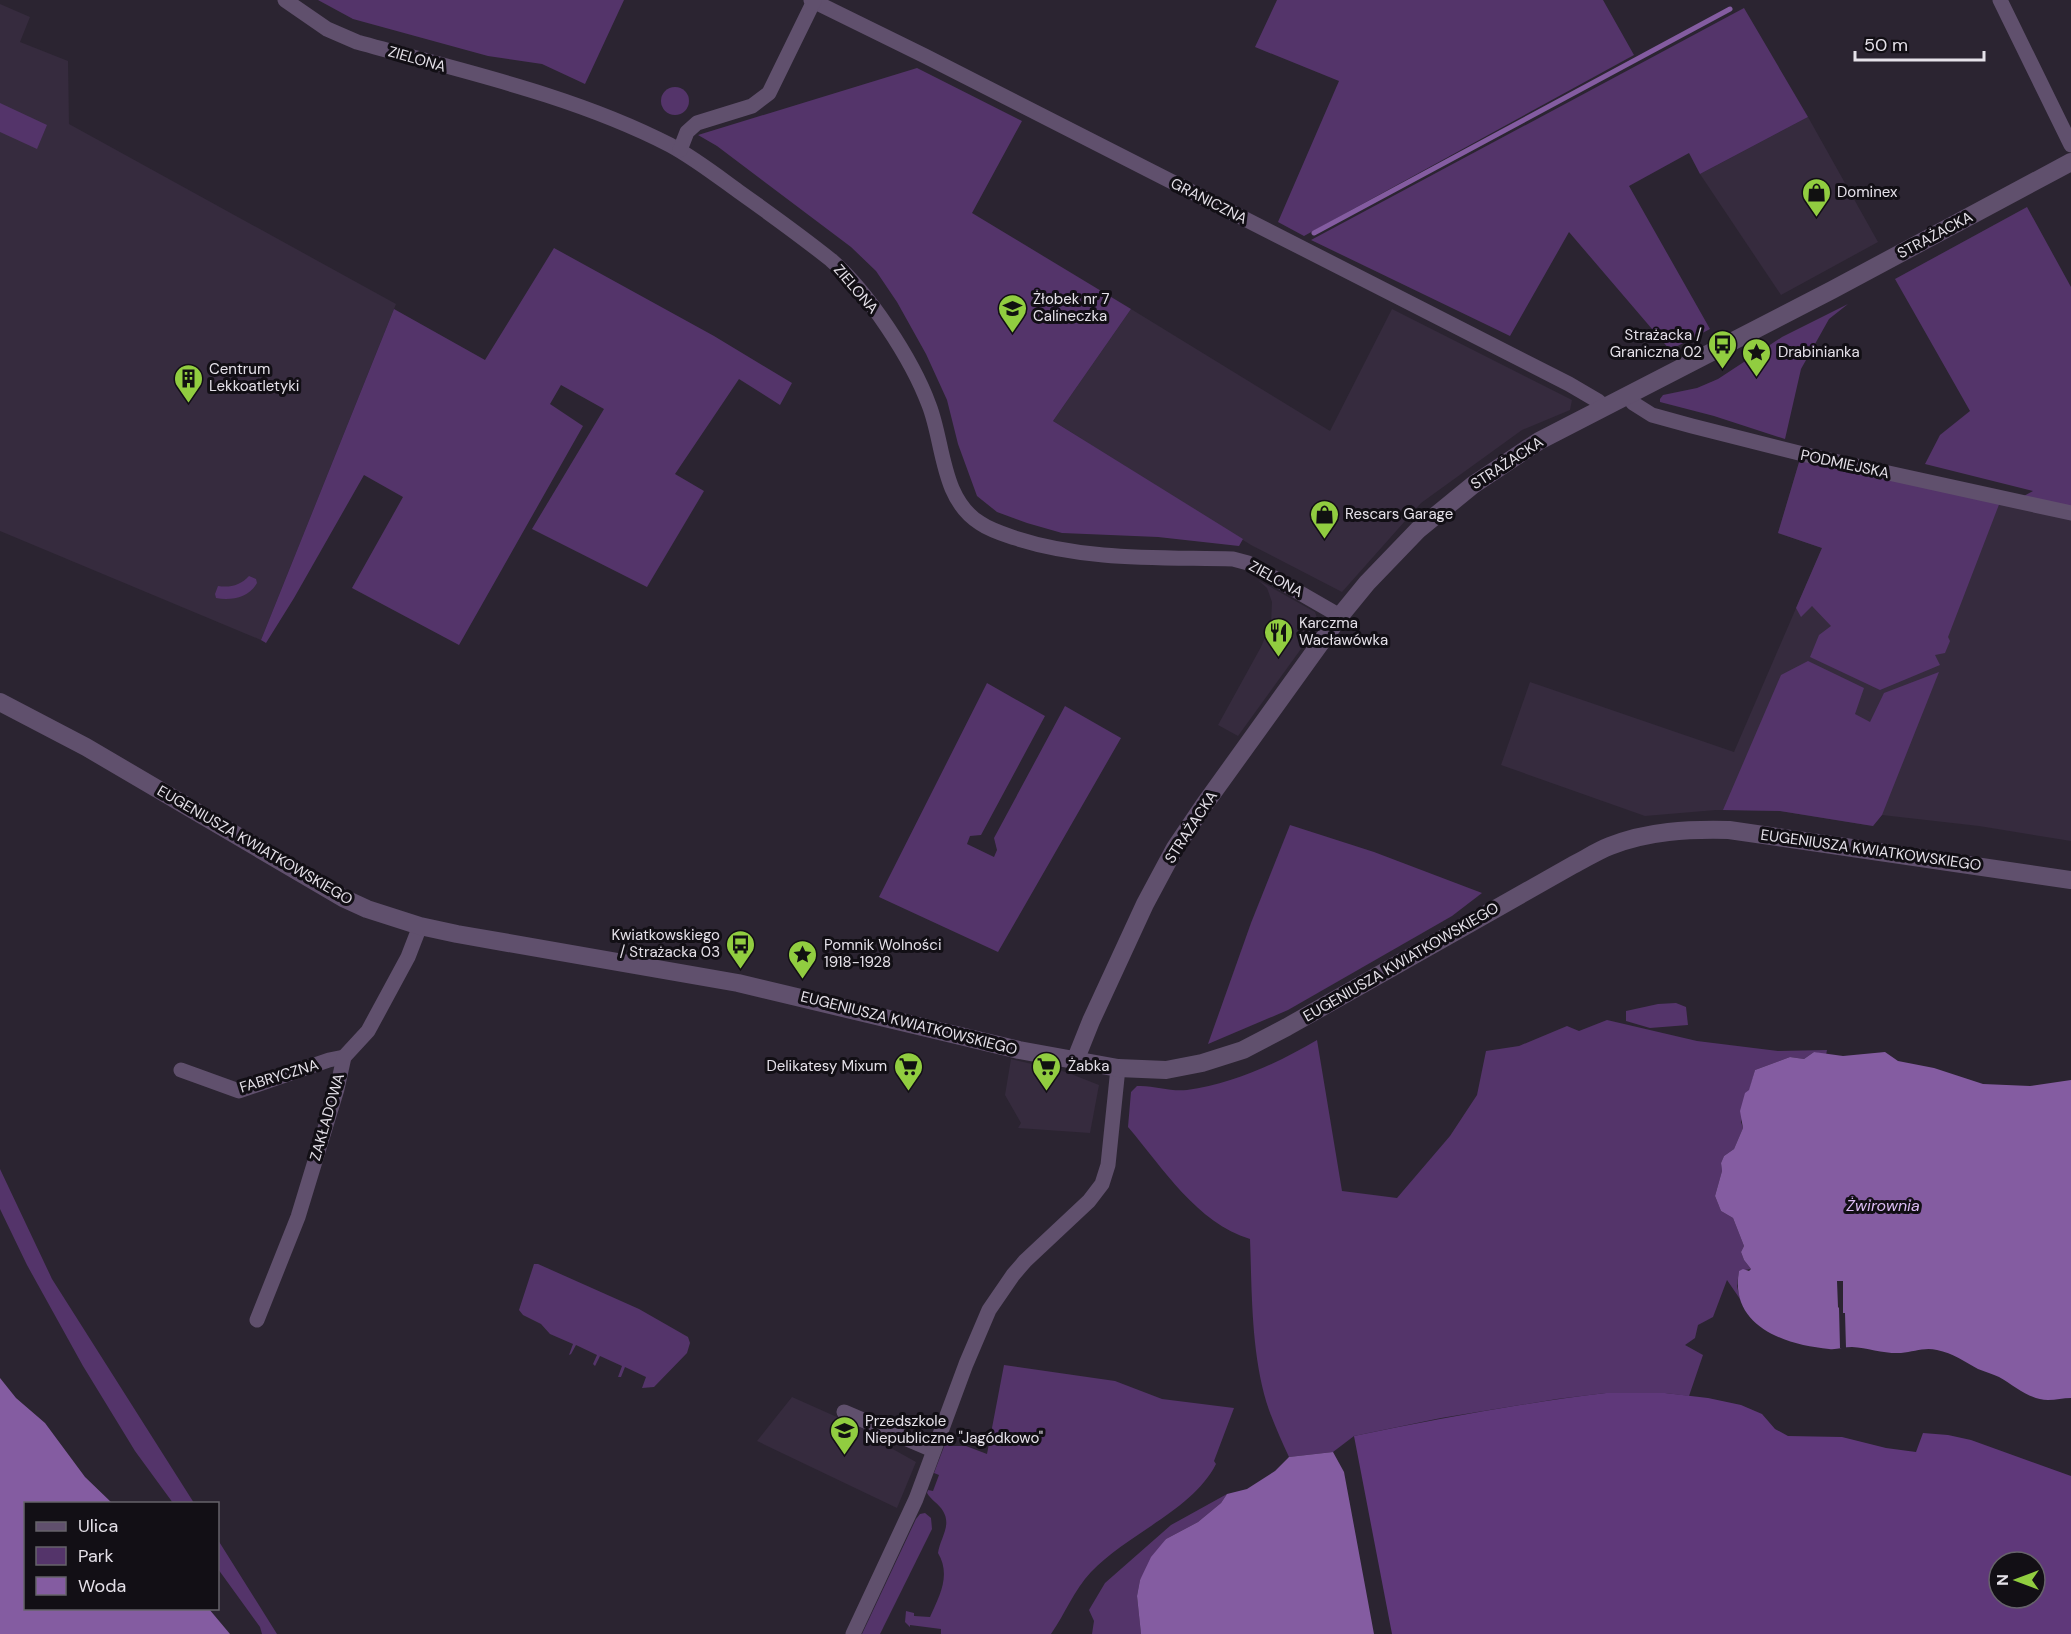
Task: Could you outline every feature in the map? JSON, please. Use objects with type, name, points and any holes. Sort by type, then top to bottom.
[{"type":"street","name":"ZIELONA","points":[[285,0],[327,29],[357,42],[572,105],[641,131],[680,150],[766,211],[831,261],[868,299],[909,365],[928,402],[952,490],[964,509],[979,523],[1037,545],[1068,552],[1098,556],[1233,558],[1248,563],[1340,616]]},
{"type":"street","points":[[2000,0],[2071,145]]},
{"type":"street","points":[[680,150],[687,132],[697,123],[752,106],[769,93],[812,1]]},
{"type":"street","name":"GRANICZNA","points":[[812,1],[925,56],[1558,379],[1598,400],[1604,406]]},
{"type":"street","name":"STRAŻACKA","points":[[1075,1061],[1145,904],[1175,848],[1340,616],[1367,583],[1428,521],[1473,485],[1539,441],[1802,306],[2071,162]]},
{"type":"street","name":"PODMIEJSKA","points":[[1628,396],[1633,404],[1652,415],[1714,432],[1811,456],[2071,513]]},
{"type":"street","name":"EUGENIUSZA KWIATKOWSKIEGO","points":[[0,702],[86,747],[343,898],[367,909],[420,926],[457,934],[738,982],[1019,1050],[1118,1068],[1166,1070],[1202,1064],[1243,1050],[1573,865],[1610,846],[1661,832],[1700,830],[1751,833],[2071,880]]},
{"type":"street","name":"ZAKŁADOWA","points":[[257,1320],[298,1217],[337,1089],[344,1057],[368,1031],[408,957],[420,926]]},
{"type":"street","name":"FABRYCZNA","points":[[181,1070],[239,1091],[344,1057]]},
{"type":"street","points":[[853,1634],[916,1499],[966,1364],[989,1310],[1013,1275],[1039,1247],[1089,1201],[1102,1184],[1108,1165],[1118,1068]]},
{"type":"street","points":[[844,1412],[933,1450]]},
{"type":"shaded area","points":[[0,4],[30,17],[20,42],[68,61],[69,124],[396,304],[261,640],[0,531]]},
{"type":"shaded area","points":[[1808,117],[1878,242],[1781,295],[1700,174]]},
{"type":"shaded area","points":[[1131,309],[1330,431],[1392,309],[1572,400],[1570,410],[1522,430],[1421,503],[1342,592],[1251,545],[1053,421]]},
{"type":"shaded area","points":[[1800,459],[2071,517],[2071,841],[1979,826],[1882,815],[1873,826],[1780,811],[1716,810],[1645,816],[1501,765],[1530,682],[1734,752],[1822,548],[1778,533]]},
{"type":"shaded area","points":[[1258,580],[1315,612],[1319,624],[1238,736],[1218,725],[1261,647],[1271,623],[1272,602],[1267,588]]},
{"type":"shaded area","points":[[1011,1059],[1066,1072],[1099,1085],[1090,1133],[1018,1128],[1021,1123],[1005,1095]]},
{"type":"shaded area","points":[[1606,1393],[1665,1393],[1741,1405],[1762,1414],[1775,1429],[1788,1436],[1842,1437],[1886,1448],[1916,1452],[1923,1433],[1948,1435],[1971,1440],[2071,1476],[2071,1634],[1392,1634],[1354,1436],[1480,1412]]},
{"type":"shaded area","name":"Przedszkole Niepubliczne \"Jagódkowo\"","points":[[792,1397],[893,1442],[891,1448],[916,1462],[897,1508],[757,1441]]},
{"type":"green space","points":[[318,0],[624,0],[585,84],[542,64],[488,56],[353,19]]},
{"type":"green space","points":[[1277,0],[1603,0],[1634,55],[1304,236],[1278,222],[1339,81],[1255,47]]},
{"type":"green space","points":[[1744,8],[1808,117],[1700,174],[1689,153],[1629,186],[1710,329],[1670,350],[1569,232],[1510,336],[1311,240]]},
{"type":"green space","points":[[917,68],[1022,121],[972,213],[1131,309],[1053,421],[1243,539],[1239,546],[1158,537],[1062,533],[997,512],[977,496],[958,444],[947,400],[926,354],[897,302],[876,271],[851,247],[717,146],[698,135]]},
{"type":"green space","points":[[675,87],[685,91],[689,101],[685,111],[675,115],[665,111],[661,101],[665,91]]},
{"type":"green space","points":[[0,103],[47,125],[37,149],[0,132]]},
{"type":"green space","points":[[2027,207],[2071,287],[2071,507],[2022,497],[2033,491],[1925,464],[1940,435],[1970,411],[1895,279]]},
{"type":"green space","points":[[554,248],[714,336],[792,383],[780,405],[739,379],[675,474],[704,491],[647,587],[532,529],[604,409],[561,385],[550,404],[583,426],[459,645],[352,588],[403,497],[364,475],[266,643],[261,640],[394,309],[485,360]]},
{"type":"green space","points":[[1848,304],[1829,319],[1801,369],[1785,439],[1714,416],[1660,402],[1663,395],[1697,388],[1718,379],[1782,337]]},
{"type":"green space","points":[[1800,459],[2000,502],[1948,637],[1950,641],[1945,653],[1935,655],[1940,665],[1880,690],[1810,657],[1819,635],[1831,626],[1812,606],[1801,617],[1796,608],[1822,548],[1778,533]]},
{"type":"green space","points":[[249,576],[256,579],[257,583],[245,595],[228,599],[216,598],[218,586],[235,585]]},
{"type":"green space","points":[[1808,661],[1864,688],[1855,714],[1870,722],[1884,693],[1939,672],[1882,815],[1873,826],[1780,811],[1723,810],[1781,675]]},
{"type":"green space","points":[[987,683],[1045,716],[981,835],[970,836],[967,844],[994,857],[997,850],[994,838],[1065,706],[1121,738],[998,952],[879,897]]},
{"type":"green space","points":[[1290,825],[1374,852],[1482,893],[1452,916],[1288,1010],[1208,1044],[1251,923]]},
{"type":"green space","points":[[1676,1003],[1686,1007],[1688,1025],[1650,1028],[1626,1021],[1626,1011],[1658,1004]]},
{"type":"green space","points":[[1607,1020],[1697,1041],[1778,1051],[1827,1050],[1826,1055],[1814,1052],[1804,1059],[1790,1057],[1755,1070],[1741,1122],[1743,1128],[1734,1149],[1724,1156],[1721,1163],[1722,1171],[1715,1196],[1721,1211],[1733,1218],[1744,1246],[1741,1252],[1751,1269],[1739,1271],[1737,1286],[1740,1299],[1727,1280],[1713,1317],[1698,1325],[1695,1338],[1685,1345],[1703,1355],[1689,1396],[1665,1393],[1606,1393],[1557,1399],[1441,1418],[1354,1436],[1333,1452],[1289,1457],[1269,1410],[1259,1369],[1252,1303],[1250,1239],[1214,1221],[1197,1207],[1128,1127],[1131,1092],[1137,1086],[1187,1090],[1221,1083],[1287,1057],[1317,1040],[1342,1191],[1397,1198],[1450,1136],[1477,1095],[1486,1051],[1519,1046],[1567,1026],[1579,1031]]},
{"type":"green space","points":[[0,1169],[52,1279],[193,1502],[172,1502],[135,1451],[83,1366],[27,1265],[0,1209]]},
{"type":"green space","points":[[534,1264],[639,1309],[688,1337],[690,1343],[687,1353],[654,1387],[642,1388],[646,1377],[625,1367],[621,1377],[618,1377],[622,1366],[600,1356],[595,1366],[593,1364],[597,1355],[576,1345],[569,1355],[573,1344],[550,1334],[541,1324],[523,1315],[519,1310]]},
{"type":"green space","points":[[1004,1365],[1115,1381],[1162,1399],[1234,1408],[1214,1461],[1216,1464],[1206,1480],[1176,1508],[1106,1558],[1091,1572],[1051,1634],[941,1634],[941,1629],[910,1625],[910,1627],[905,1622],[906,1611],[914,1613],[914,1616],[930,1617],[943,1585],[944,1569],[938,1553],[945,1532],[945,1516],[927,1493],[928,1490],[933,1491],[939,1475],[934,1473],[945,1444],[966,1446],[987,1454]]},
{"type":"green space","points":[[1227,1494],[1221,1503],[1198,1522],[1166,1539],[1140,1580],[1137,1596],[1141,1634],[1092,1634],[1094,1621],[1089,1610],[1105,1583],[1171,1525]]},
{"type":"green space","points":[[925,1513],[931,1518],[932,1529],[880,1634],[862,1634],[916,1519],[920,1514]]},
{"type":"green space","points":[[219,1542],[277,1634],[262,1634],[260,1627],[219,1570]]},
{"type":"water","name":"Żwirownia","points":[[1814,1052],[1843,1056],[1885,1052],[1898,1061],[1934,1068],[1983,1084],[2030,1086],[2071,1080],[2071,1398],[2048,1400],[2035,1398],[1999,1377],[1943,1351],[1928,1349],[1895,1353],[1852,1347],[1832,1349],[1812,1347],[1779,1337],[1751,1319],[1743,1306],[1738,1290],[1739,1271],[1751,1269],[1741,1252],[1744,1246],[1733,1218],[1721,1211],[1715,1196],[1722,1171],[1721,1163],[1724,1156],[1734,1149],[1743,1128],[1740,1111],[1755,1070],[1790,1057],[1804,1059]]},
{"type":"water","points":[[0,1378],[16,1398],[45,1423],[85,1477],[111,1502],[24,1502],[24,1610],[210,1610],[230,1634],[0,1634]]},
{"type":"water","points":[[1333,1452],[1344,1472],[1374,1634],[1141,1634],[1137,1596],[1140,1580],[1151,1557],[1166,1539],[1198,1522],[1221,1503],[1227,1494],[1247,1489],[1275,1471],[1289,1457]]},
{"type":"pier","points":[[1837,1281],[1843,1281],[1846,1348],[1840,1348]]},
{"type":"waterway","points":[[1314,233],[1730,9]]},
{"type":"place","name":"Dominex","points":[[1816,218]]},
{"type":"place","name":"Żłobek nr 7 Calineczka","points":[[1012,334]]},
{"type":"place","name":"Strażacka / Graniczna 02","points":[[1723,370]]},
{"type":"place","name":"Drabinianka","points":[[1757,378]]},
{"type":"place","name":"Centrum Lekkoatletyki","points":[[188,404]]},
{"type":"place","name":"Rescars Garage","points":[[1324,540]]},
{"type":"place","name":"Karczma Wacławówka","points":[[1278,658]]},
{"type":"place","name":"Kwiatkowskiego / Strażacka 03","points":[[741,970]]},
{"type":"place","name":"Pomnik Wolności 1918-1928","points":[[803,980]]},
{"type":"place","name":"Delikatesy Mixum","points":[[908,1092]]},
{"type":"place","name":"Żabka","points":[[1047,1092]]},
{"type":"place","name":"Przedszkole Niepubliczne \"Jagódkowo\"","points":[[844,1456]]}]
